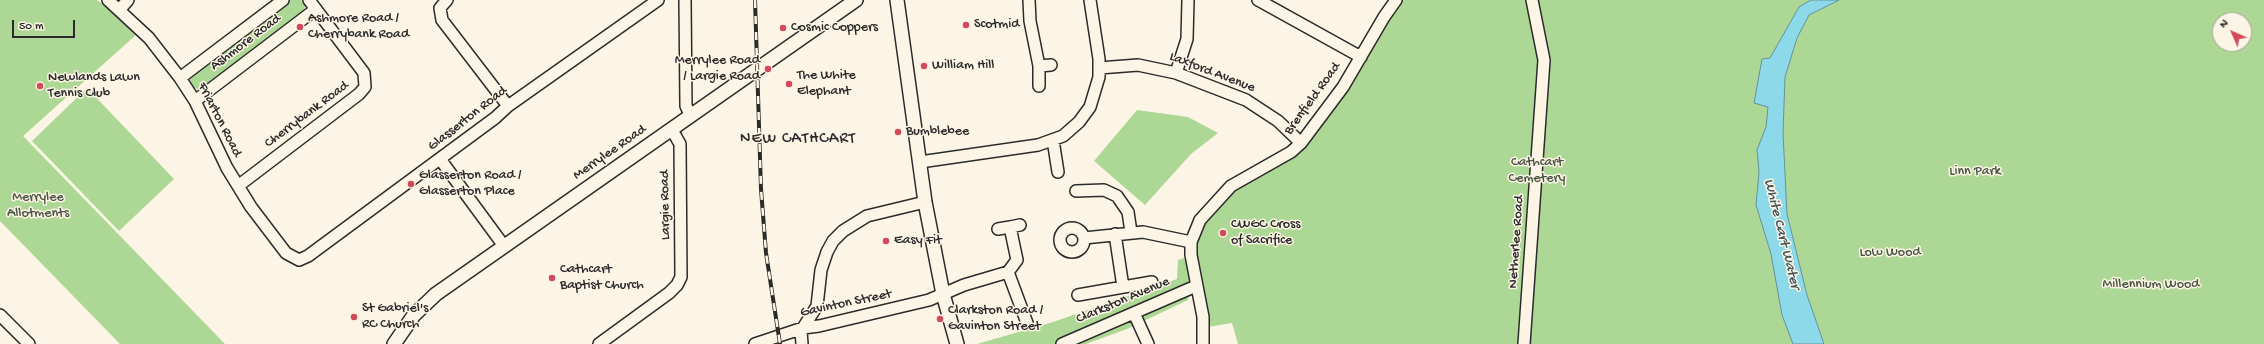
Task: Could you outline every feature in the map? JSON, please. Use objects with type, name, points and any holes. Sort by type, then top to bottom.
[{"type":"main road","name":"Merrylee Road","points":[[394,344],[414,315],[426,303],[504,246],[856,0]]},
{"type":"main road","points":[[897,0],[920,162],[924,202],[943,294],[957,344]]},
{"type":"street","name":"Friarton Road","points":[[108,0],[120,9],[149,38],[180,78],[195,101],[238,186],[251,207],[286,253],[296,259]]},
{"type":"street","points":[[120,9],[128,0]]},
{"type":"street","name":"Ashmore Road","points":[[180,78],[284,0]]},
{"type":"street","name":"Cherrybank Road","points":[[238,186],[359,94],[365,87],[364,73],[309,0]]},
{"type":"street","points":[[447,0],[440,8],[442,20],[508,106]]},
{"type":"street","name":"Glasserton Road","points":[[296,259],[308,256],[440,159],[508,106],[658,0]]},
{"type":"street","points":[[685,0],[686,106],[691,116]]},
{"type":"street","points":[[1029,0],[1030,21],[1039,66],[1039,86]]},
{"type":"street","points":[[920,162],[1019,148],[1053,140],[1071,130],[1087,111],[1097,88],[1100,68],[1090,0]]},
{"type":"street","points":[[1176,73],[1187,39],[1188,0]]},
{"type":"street","points":[[1258,0],[1361,57]]},
{"type":"street","name":"Brenfield Road","points":[[1203,344],[1203,317],[1191,255],[1191,242],[1200,220],[1231,186],[1291,152],[1301,143],[1342,87],[1384,17],[1396,0]]},
{"type":"street","name":"Netherlee Road","points":[[1524,344],[1544,60],[1532,0]]},
{"type":"street","name":"Ashmore Road","points":[[195,101],[316,9]]},
{"type":"street","points":[[1039,66],[1051,65]]},
{"type":"street","name":"Laxford Avenue","points":[[1100,68],[1138,66],[1176,73],[1246,100],[1278,121],[1301,143]]},
{"type":"street","name":"Largie Road","points":[[599,344],[669,293],[679,282],[682,269],[680,144],[672,130]]},
{"type":"street","points":[[1053,140],[1058,172]]},
{"type":"street","points":[[440,159],[504,246]]},
{"type":"street","points":[[1076,191],[1104,190],[1117,196],[1128,212],[1131,232]]},
{"type":"street","points":[[802,344],[802,328],[811,318],[818,306],[822,270],[827,252],[843,231],[867,216],[924,202]]},
{"type":"street","points":[[998,229],[1015,226],[1017,260],[1008,272],[1027,323]]},
{"type":"street","points":[[1084,238],[1131,232],[1143,232],[1191,242]]},
{"type":"street","points":[[1115,234],[1123,288]]},
{"type":"street","name":"Gavinton Street","points":[[757,343],[802,328],[895,309],[943,294],[964,285],[1008,272]]},
{"type":"street","points":[[1078,295],[1152,282]]},
{"type":"street","name":"Clarkston Avenue","points":[[1062,344],[1196,286]]},
{"type":"street","points":[[1134,313],[1148,344]]},
{"type":"street","points":[[0,315],[29,344]]},
{"type":"green space","name":"Merrylee Allotments","points":[[0,0],[97,0],[115,13],[136,35],[23,136],[225,344],[120,344],[0,221]]},
{"type":"green space","points":[[290,0],[301,0],[305,5],[304,12],[200,90],[192,87],[190,80],[192,74]]},
{"type":"green space","points":[[1403,0],[2264,0],[2264,344],[1238,344],[1232,323],[1208,327],[1196,258],[1198,234],[1207,218],[1239,187],[1285,162],[1302,147],[1388,18]]},
{"type":"green space","points":[[87,88],[174,179],[119,231],[32,141]]},
{"type":"green space","points":[[1137,110],[1188,117],[1218,133],[1191,154],[1145,205],[1094,161]]},
{"type":"green space","points":[[1184,258],[1193,280],[1188,300],[1127,329],[1086,344],[977,344],[1053,322],[1177,279],[1178,260]]},
{"type":"water","name":"White Cart Water","points":[[1811,0],[1839,0],[1809,15],[1797,38],[1785,77],[1783,133],[1787,214],[1807,295],[1824,344],[1793,344],[1782,315],[1771,254],[1756,205],[1759,172],[1757,150],[1766,127],[1768,107],[1754,103],[1762,59],[1770,58],[1799,7]]},
{"type":"railway","points":[[755,0],[761,189],[766,253],[780,344]]},
{"type":"place","name":"Scotmid","points":[[966,25]]},
{"type":"place","name":"Ashmore Road / Cherrybank Road","points":[[300,27]]},
{"type":"place","name":"Cosmic Coppers","points":[[783,28]]},
{"type":"place","name":"William Hill","points":[[924,66]]},
{"type":"place","name":"Merrylee Road / Largie Road","points":[[768,69]]},
{"type":"place","name":"The White Elephant","points":[[789,84]]},
{"type":"place","name":"Newlands Lawn Tennis Club","points":[[40,86]]},
{"type":"place","name":"Bumblebee","points":[[898,132]]},
{"type":"place","name":"Glasserton Road / Glasserton Place","points":[[411,184]]},
{"type":"place","name":"CWGC Cross of Sacrifice","points":[[1223,233]]},
{"type":"place","name":"Easy Fit","points":[[886,241]]},
{"type":"place","name":"Cathcart Baptist Church","points":[[552,278]]},
{"type":"place","name":"St Gabriel's RC Church","points":[[354,317]]},
{"type":"place","name":"Clarkston Road / Gavinton Street","points":[[940,319]]},
{"type":"district","name":"NEW CATHCART","points":[[798,140]]},
{"type":"park label","name":"Cathcart Cemetery","points":[[1537,172]]},
{"type":"park label","name":"Linn Park","points":[[1975,172]]},
{"type":"park label","name":"Low Wood","points":[[1890,253]]},
{"type":"park label","name":"Millennium Wood","points":[[2151,285]]}]
